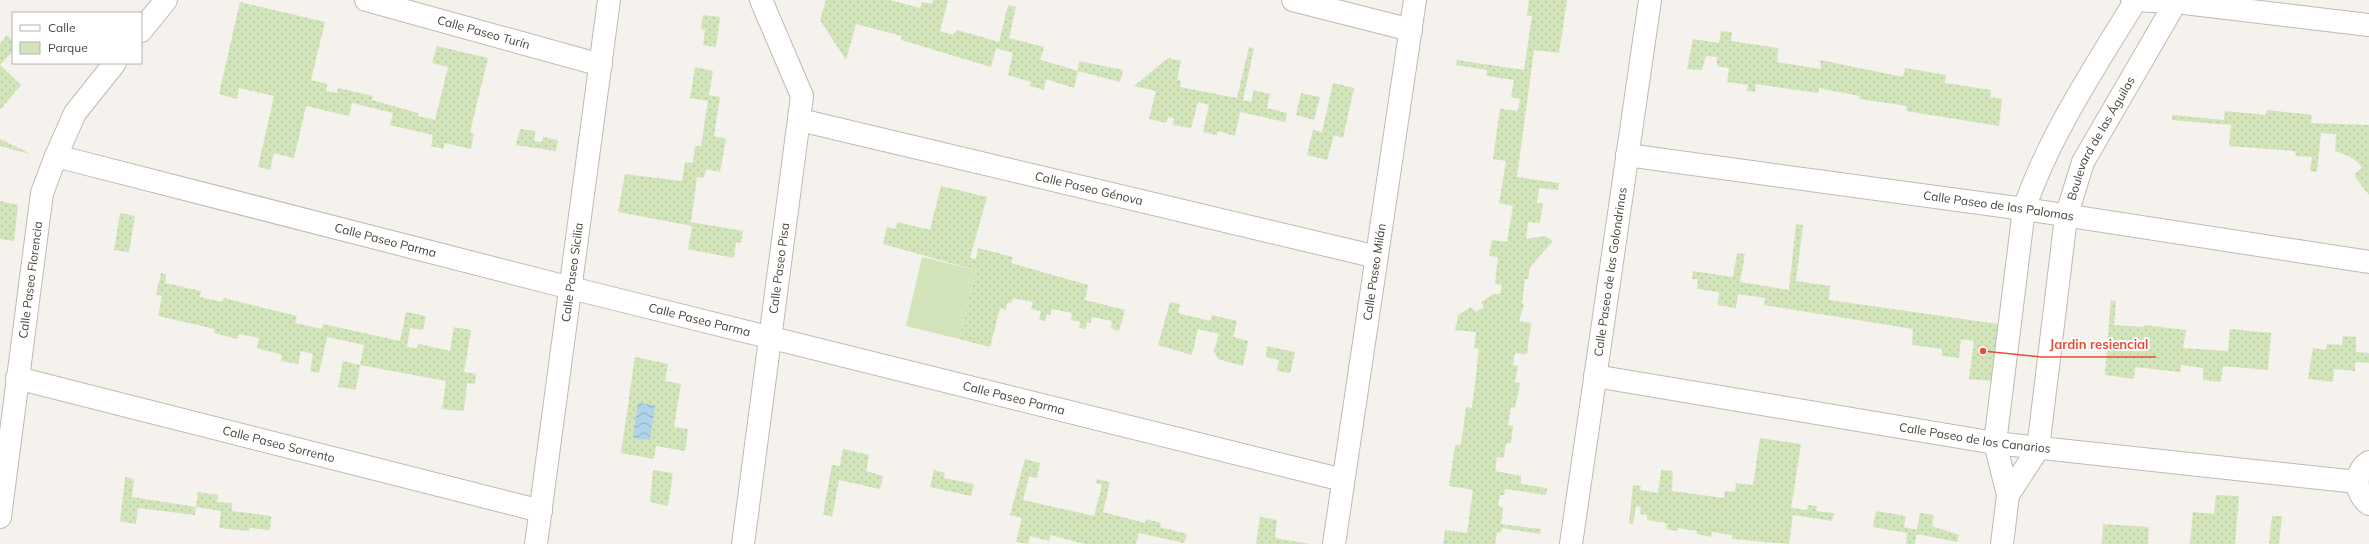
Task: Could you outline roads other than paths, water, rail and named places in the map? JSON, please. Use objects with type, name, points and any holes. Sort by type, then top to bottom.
[{"type":"street","points":[[142,30],[166,0]]},
{"type":"street","name":"Calle Paseo Turín","points":[[366,0],[601,65]]},
{"type":"street","name":"Calle Paseo Sicilia","points":[[536,544],[610,0]]},
{"type":"street","name":"Calle Paseo Pisa","points":[[742,544],[800,120],[802,96],[761,0]]},
{"type":"street","points":[[1292,0],[1411,30]]},
{"type":"street","name":"Calle Paseo Milán","points":[[1334,544],[1415,0]]},
{"type":"street","name":"Calle Paseo de las Golondrinas","points":[[1571,544],[1650,0]]},
{"type":"street","points":[[2135,0],[2176,1],[2369,25]]},
{"type":"street","name":"Boulevard de las Águilas","points":[[2002,544],[2008,495],[1995,443],[2024,209],[2034,180],[2070,109],[2135,0]]},
{"type":"street","name":"Boulevard de las Águilas","points":[[2008,495],[2038,449],[2066,217],[2083,162],[2176,1]]},
{"type":"street","name":"Calle Paseo Florencia","points":[[0,517],[42,193],[75,113],[114,64]]},
{"type":"street","name":"Calle Paseo Génova","points":[[800,120],[1377,257]]},
{"type":"street","name":"Calle Paseo de las Palomas","points":[[1627,155],[2024,209],[2066,217],[2369,262]]},
{"type":"street","name":"Calle Paseo Parma","points":[[56,156],[571,288],[770,336],[1343,480]]},
{"type":"street","name":"Calle Paseo de los Canarios","points":[[1595,376],[2038,449],[2357,482]]},
{"type":"street","name":"Calle Paseo Sorrento","points":[[17,378],[541,511]]},
{"type":"street","points":[[2369,462],[2359,472],[2357,482],[2363,500],[2369,504]]},
{"type":"water","points":[[638,403],[655,405],[650,440],[633,438]]},
{"type":"place","name":"Jardin resiencial","points":[[1983,351]]}]
